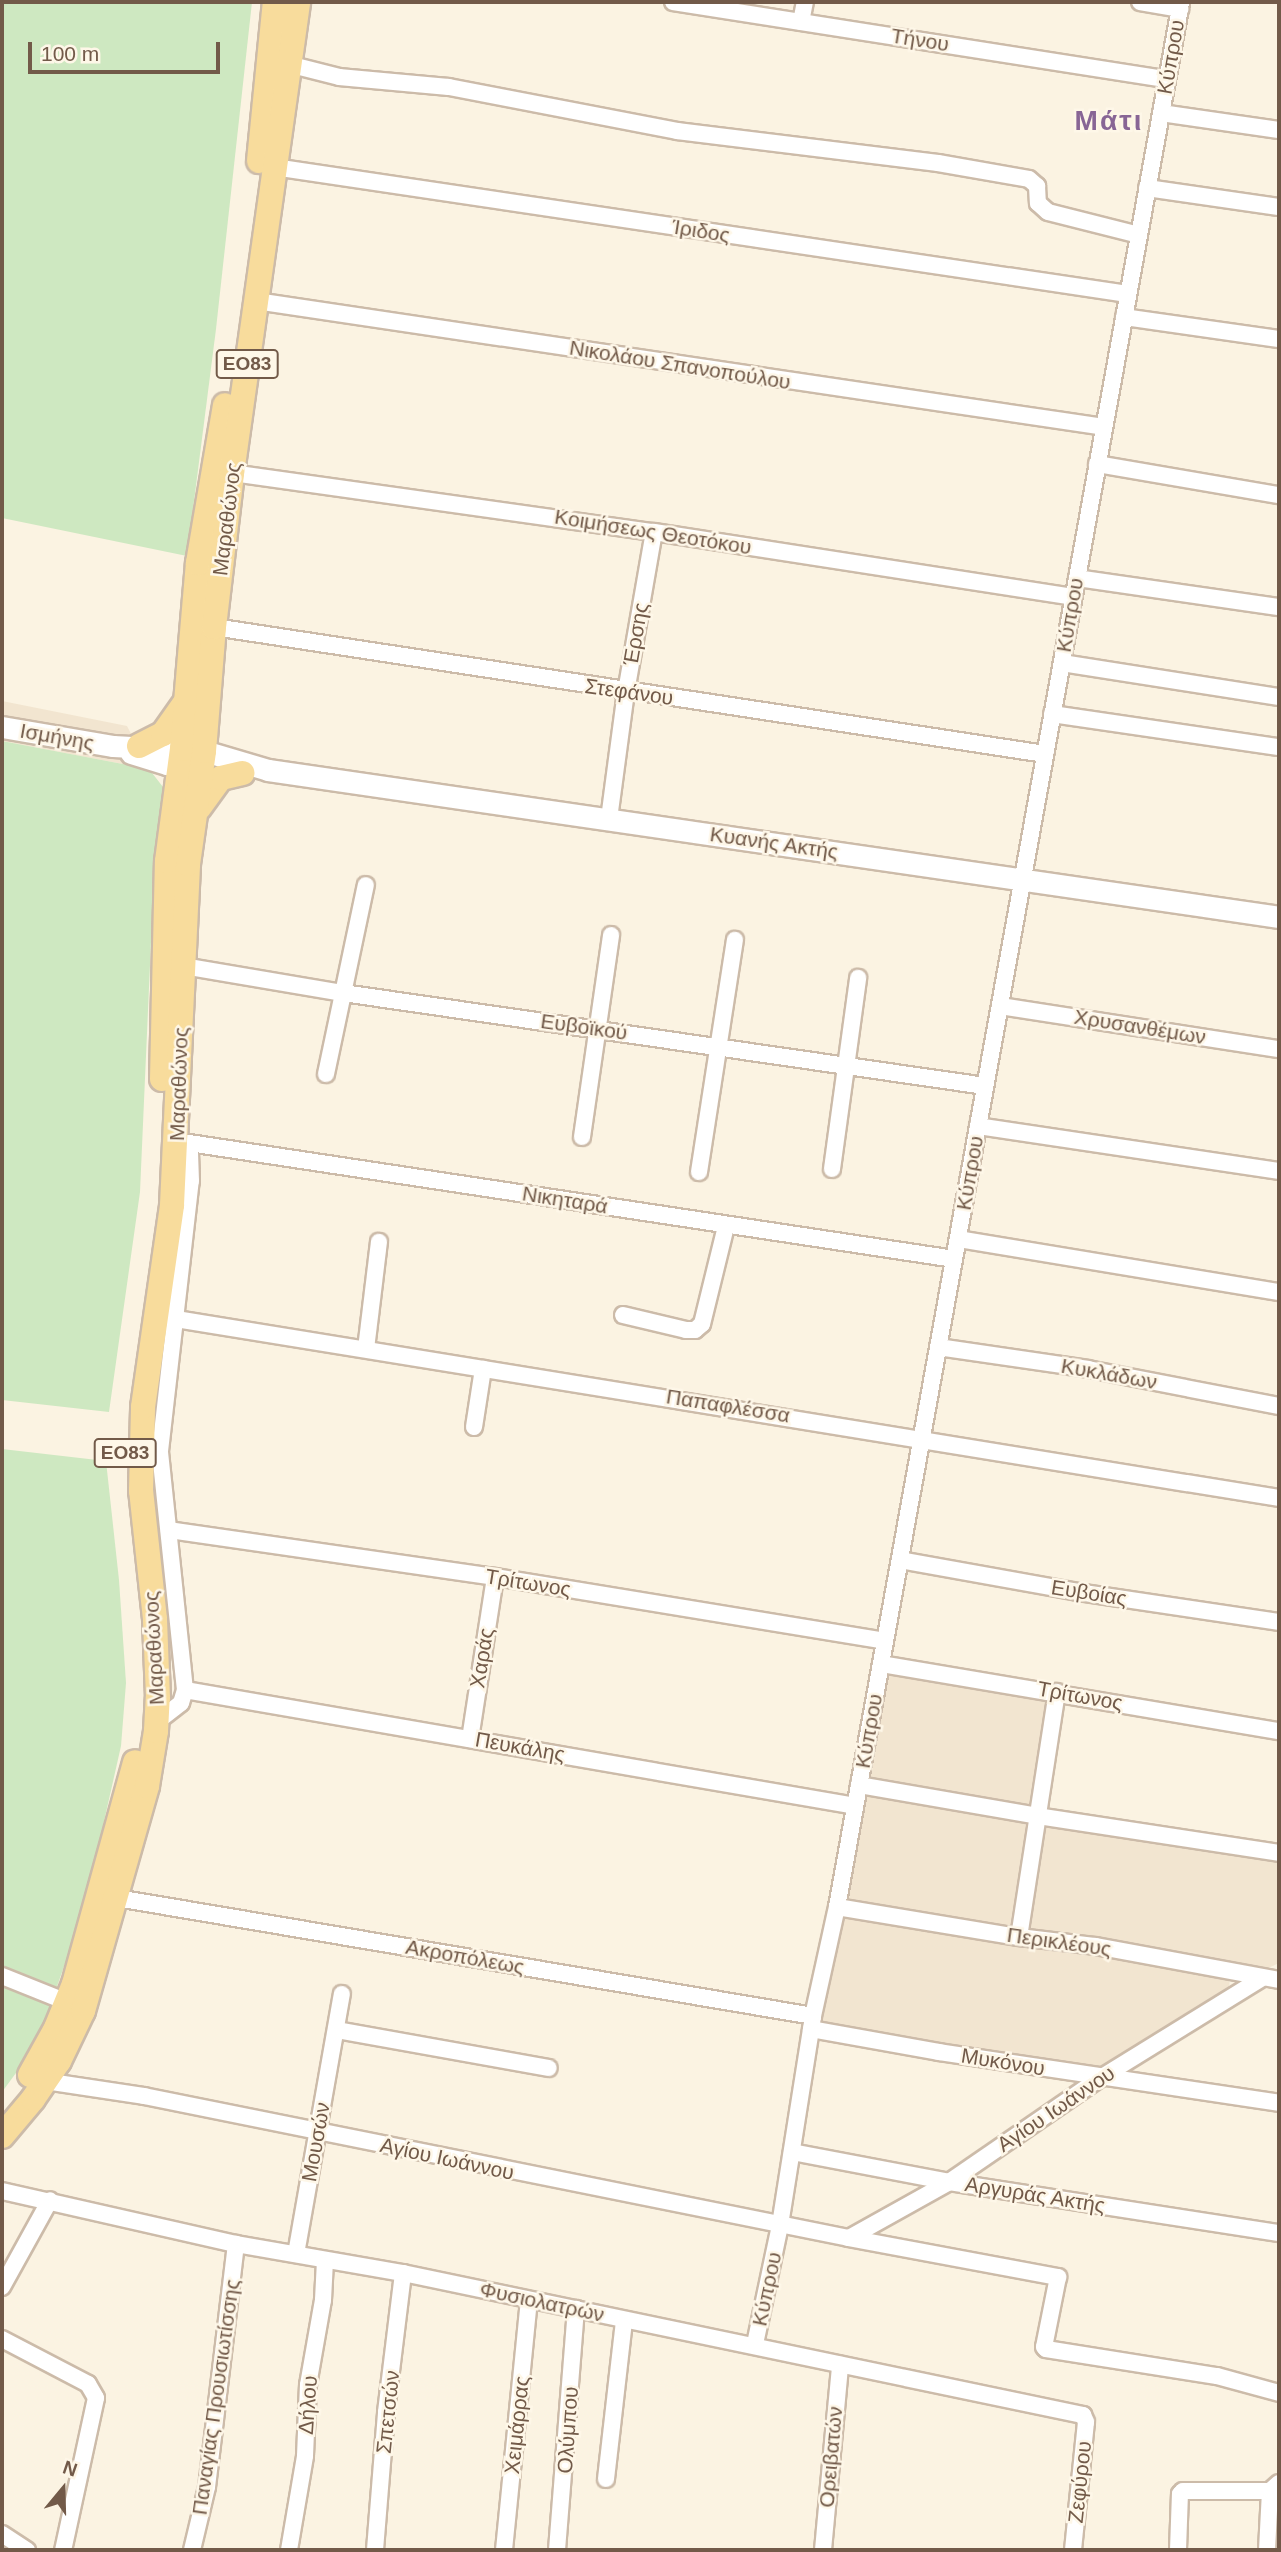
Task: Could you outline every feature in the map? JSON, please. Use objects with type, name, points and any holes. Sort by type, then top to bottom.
[{"type":"main road","name":"Μαραθώνος","points":[[2,2136],[45,2081],[71,2038],[83,2011],[147,1786],[158,1721],[155,1619],[141,1491],[141,1434],[146,1378],[172,1205],[176,1140],[183,966],[193,821],[192,759],[185,701],[198,563],[230,374],[261,143],[275,2]]},
{"type":"main road","name":"Μαραθώνος","points":[[2,2112],[45,2051],[67,2002],[83,1955],[130,1782],[142,1713],[140,1623],[125,1494],[125,1434],[160,1149],[167,861],[192,759],[214,628],[232,473],[274,167],[292,65],[298,2]]},
{"type":"main road","points":[[139,746],[163,734],[185,701]]},
{"type":"main road","points":[[193,821],[221,778],[242,774]]},
{"type":"street","name":"Τήνου","points":[[673,2],[1167,79]]},
{"type":"street","points":[[802,22],[805,2]]},
{"type":"street","points":[[1140,2],[1180,5]]},
{"type":"street","name":"Κύπρου","points":[[755,2344],[780,2225],[812,2022],[837,1907],[1180,5]]},
{"type":"street","points":[[292,65],[339,77],[449,87],[677,131],[938,163],[1029,179],[1037,186],[1038,203],[1048,212],[1139,235]]},
{"type":"street","points":[[1161,113],[1279,130]]},
{"type":"street","name":"Ίριδος","points":[[274,167],[1128,293]]},
{"type":"street","points":[[1147,188],[1279,207]]},
{"type":"street","name":"Νικολάου Σπανοπούλου","points":[[256,301],[1104,427]]},
{"type":"street","points":[[1124,317],[1279,339]]},
{"type":"street","points":[[1097,464],[1279,495]]},
{"type":"street","name":"Κοιμήσεως Θεοτόκου","points":[[232,473],[654,532],[1073,597]]},
{"type":"street","name":"Έρσης","points":[[609,819],[626,692],[654,532]]},
{"type":"street","points":[[1077,578],[1279,607]]},
{"type":"street","name":"Στεφάνου","points":[[214,628],[1045,754]]},
{"type":"street","points":[[1062,663],[1279,697]]},
{"type":"street","points":[[1052,714],[1279,747]]},
{"type":"street","name":"Ισμήνης","points":[[2,727],[113,747]]},
{"type":"street","points":[[113,747],[139,746],[192,759]]},
{"type":"street","points":[[113,747],[192,759]]},
{"type":"street","name":"Κυανής Ακτής","points":[[192,759],[242,774],[268,770]]},
{"type":"street","name":"Κυανής Ακτής","points":[[192,759],[1279,917]]},
{"type":"street","points":[[326,1074],[366,885]]},
{"type":"street","points":[[582,1137],[611,935]]},
{"type":"street","points":[[699,1172],[735,940]]},
{"type":"street","name":"Ευβοϊκού","points":[[183,966],[343,993],[985,1086]]},
{"type":"street","points":[[832,1169],[858,978]]},
{"type":"street","name":"Χρυσανθέμων","points":[[1000,1006],[1279,1049]]},
{"type":"street","points":[[978,1126],[1279,1171]]},
{"type":"street","points":[[158,1721],[181,1703],[185,1690],[160,1451],[191,1181],[190,1152],[176,1140]]},
{"type":"street","name":"Νικηταρά","points":[[176,1140],[954,1259]]},
{"type":"street","points":[[623,1315],[686,1331],[695,1330],[702,1324],[726,1226]]},
{"type":"street","points":[[958,1239],[1279,1292]]},
{"type":"street","points":[[366,1349],[379,1242]]},
{"type":"street","name":"Παπαφλέσσα","points":[[176,1319],[1279,1497]]},
{"type":"street","name":"Κυκλάδων","points":[[938,1347],[1088,1368],[1279,1406]]},
{"type":"street","points":[[474,1427],[483,1369]]},
{"type":"street","name":"Τρίτωνος","points":[[169,1530],[495,1577],[885,1641]]},
{"type":"street","name":"Ευβοίας","points":[[900,1560],[1279,1622]]},
{"type":"street","name":"Χαράς","points":[[470,1739],[495,1577]]},
{"type":"street","name":"Τρίτωνος","points":[[881,1664],[1279,1731]]},
{"type":"street","name":"Πευκάλης","points":[[185,1690],[855,1806]]},
{"type":"street","points":[[1019,1937],[1057,1692]]},
{"type":"street","points":[[859,1785],[1279,1853]]},
{"type":"street","name":"Ακροπόλεως","points":[[117,1898],[812,2022]]},
{"type":"street","name":"Περικλέους","points":[[837,1907],[1019,1937],[1096,1946],[1274,1979]]},
{"type":"street","points":[[2,1976],[67,2002]]},
{"type":"street","name":"Αγίου Ιωάννου","points":[[849,2238],[949,2182],[1102,2077],[1274,1979]]},
{"type":"street","name":"Μουσών","points":[[296,2254],[342,1994]]},
{"type":"street","name":"Μυκόνου","points":[[812,2022],[1102,2077],[1279,2103]]},
{"type":"street","points":[[337,2030],[549,2068]]},
{"type":"street","name":"Αγίου Ιωάννου","points":[[45,2081],[144,2096],[780,2225],[1058,2277],[1044,2347],[1046,2349],[1217,2375],[1279,2393]]},
{"type":"street","name":"Αργυράς Ακτής","points":[[792,2152],[949,2182],[1279,2233]]},
{"type":"street","name":"Φυσιολατρών","points":[[2,2190],[236,2244],[403,2273],[624,2320],[755,2344],[840,2365],[1083,2415]]},
{"type":"street","points":[[2,2287],[50,2200]]},
{"type":"street","name":"Παναγίας Προυσιωτίσσης","points":[[192,2550],[207,2487],[236,2244]]},
{"type":"street","name":"Δήλου","points":[[289,2550],[305,2456],[308,2385],[323,2300],[326,2260]]},
{"type":"street","name":"Σπετσών","points":[[375,2550],[386,2412],[403,2273]]},
{"type":"street","name":"Χειμάρρας","points":[[504,2550],[530,2300]]},
{"type":"street","name":"Ολύμπου","points":[[557,2550],[576,2309]]},
{"type":"street","points":[[606,2479],[624,2320]]},
{"type":"street","points":[[2,2339],[88,2384],[96,2398],[63,2550]]},
{"type":"street","name":"Ορειβατών","points":[[823,2550],[840,2365]]},
{"type":"street","name":"Ζεφύρου","points":[[1073,2550],[1086,2422],[1083,2415]]},
{"type":"street","points":[[1178,2550],[1180,2494],[1183,2491],[1275,2487],[1267,2550]]},
{"type":"street","points":[[2,2534],[27,2550]]},
{"type":"shaded area","points":[[2,701],[127,726],[149,769],[2,741]]},
{"type":"shaded area","points":[[879,1670],[1044,1697],[1049,1701],[1032,1813],[859,1779]]},
{"type":"shaded area","points":[[857,1789],[1030,1821],[1013,1933],[840,1902]]},
{"type":"shaded area","points":[[1043,1823],[1279,1860],[1279,1963],[1266,1969],[1136,1946],[1026,1933]]},
{"type":"shaded area","points":[[838,1915],[978,1939],[1103,1954],[1230,1977],[1229,1989],[1102,2068],[821,2030]]},
{"type":"green space","points":[[2,2],[252,2],[216,329],[187,556],[2,518]]},
{"type":"green space","points":[[2,741],[149,769],[163,787],[154,874],[140,1192],[109,1412],[2,1400]]},
{"type":"green space","points":[[2,1449],[106,1461],[119,1580],[126,1683],[121,1746],[84,1910],[55,1992],[2,1973]]},
{"type":"green space","points":[[2,1980],[55,2002],[27,2058],[2,2092]]},
{"type":"district","name":"Μάτι","points":[[1109,121]]}]
